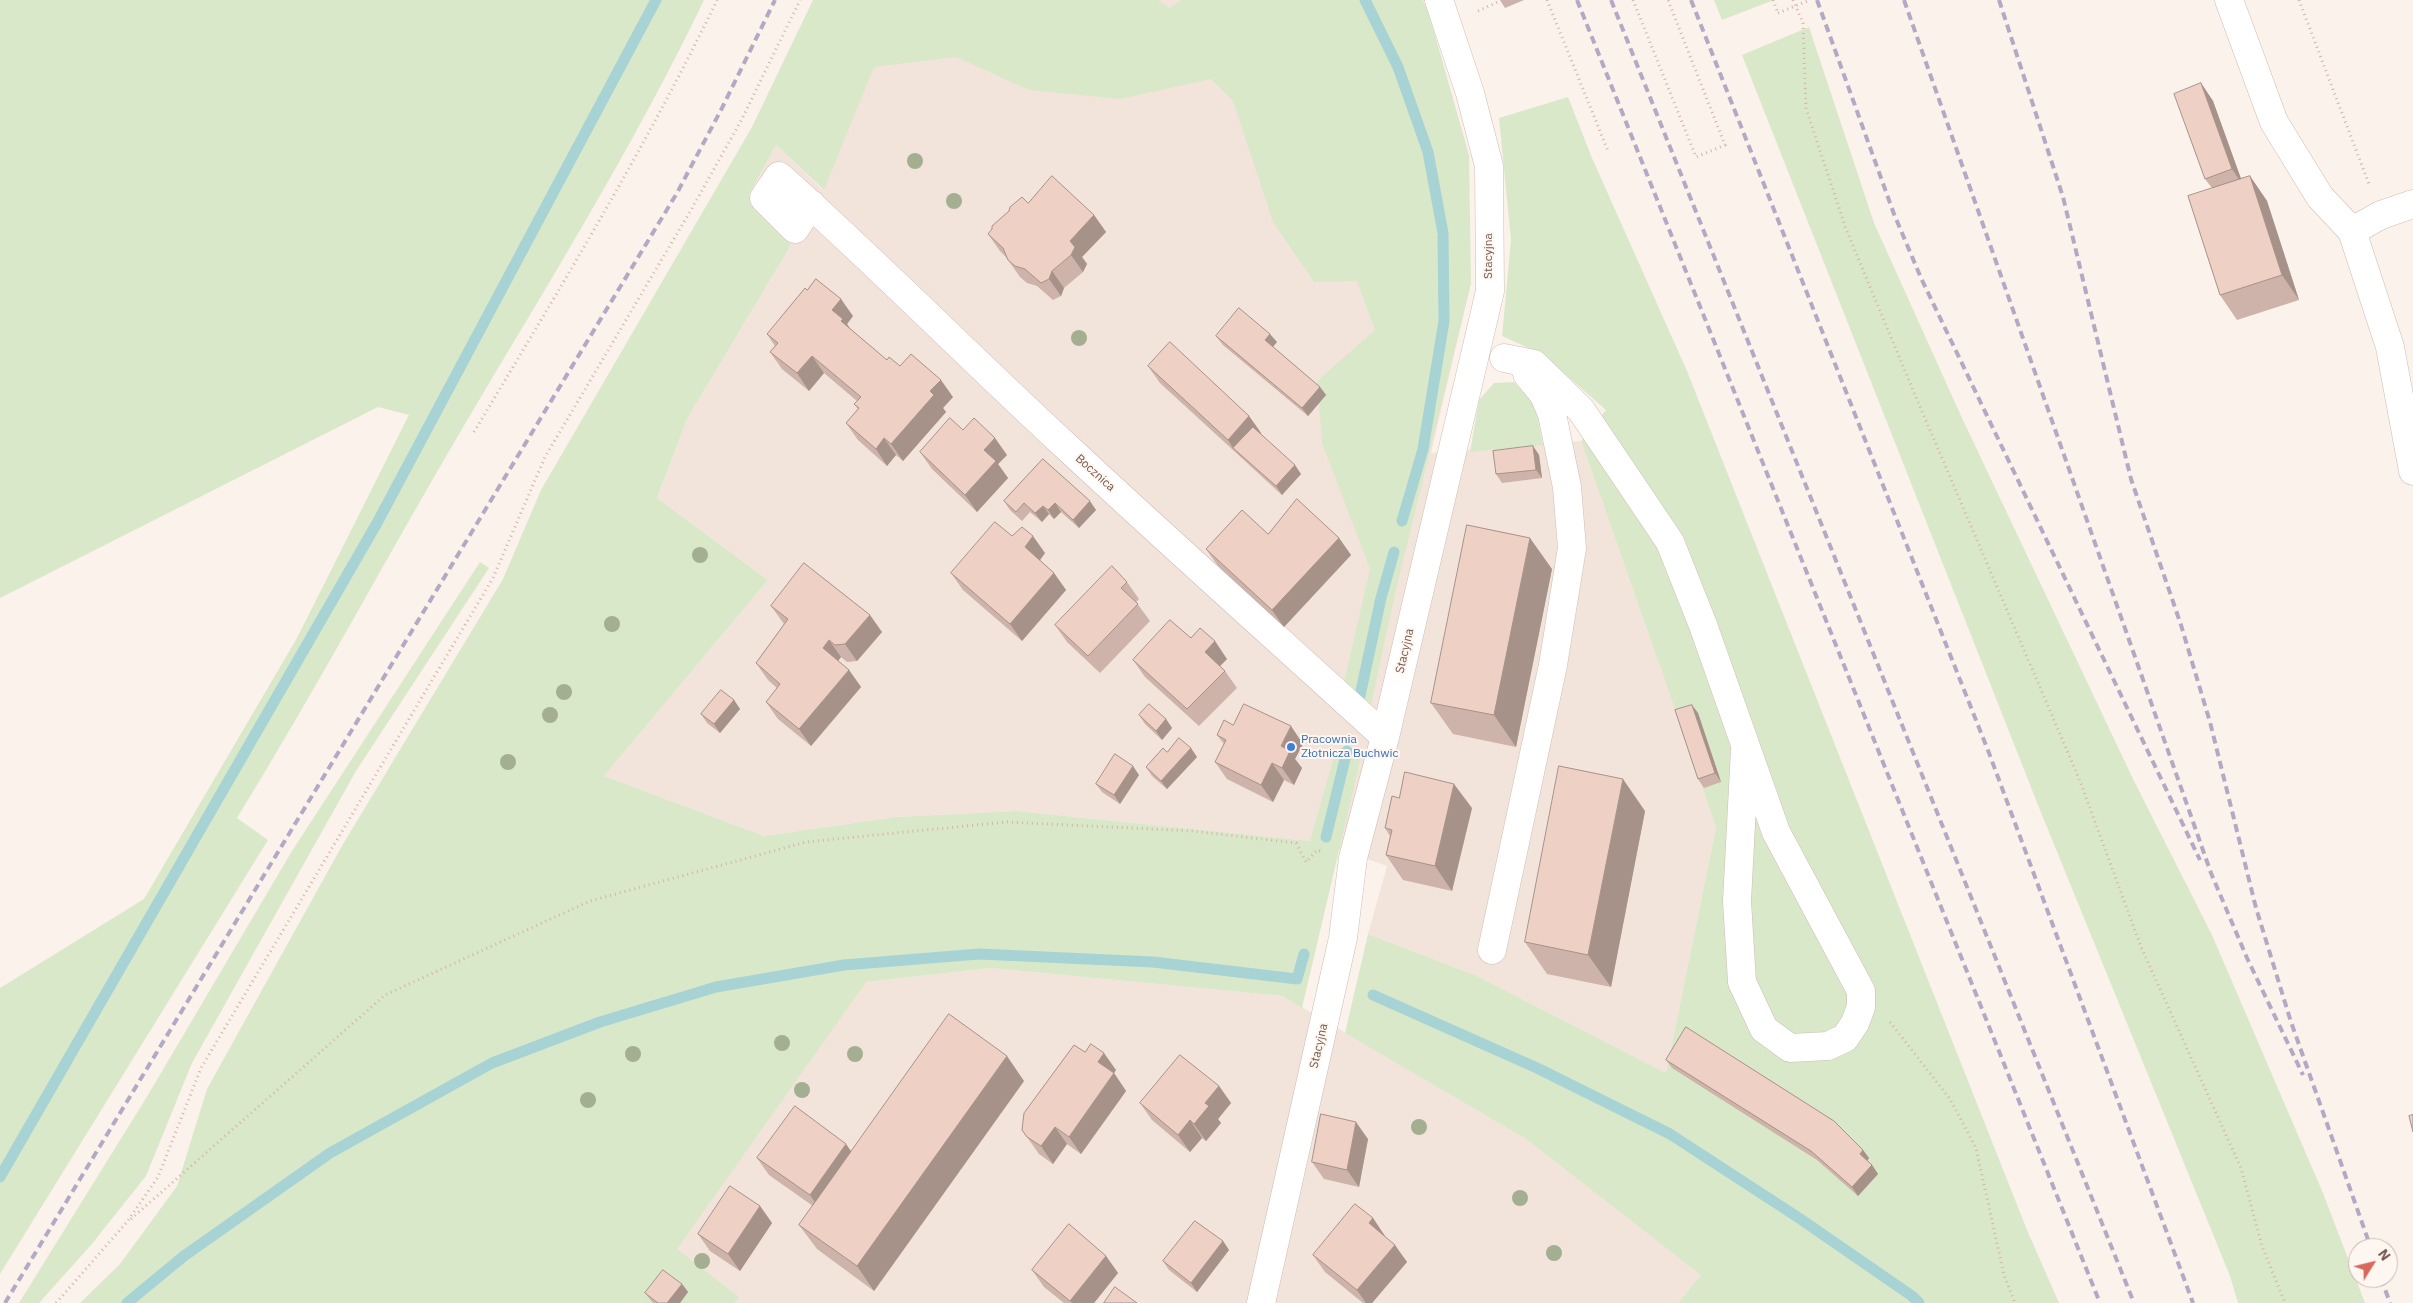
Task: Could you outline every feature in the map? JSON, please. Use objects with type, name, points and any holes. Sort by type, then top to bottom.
[{"type":"street","name":"Stacyjna","points":[[1260,1303],[1343,938],[1353,858],[1385,737],[1490,291],[1489,166],[1470,93],[1439,0]]},
{"type":"street","points":[[2229,0],[2274,122],[2320,197],[2352,231],[2390,347],[2413,471]]},
{"type":"street","name":"Bocznica","points":[[811,204],[1068,448],[1385,737]]},
{"type":"street","points":[[2352,231],[2381,215],[2413,204]]},
{"type":"street","points":[[1478,348],[1504,358],[1534,364],[1581,410],[1670,542],[1703,625],[1745,749],[1776,832],[1861,990],[1861,1007],[1855,1023],[1845,1038],[1828,1046],[1790,1048],[1764,1029],[1742,982],[1737,901],[1745,749]]},
{"type":"street","points":[[1492,950],[1553,665],[1572,548],[1567,487],[1552,414],[1544,394],[1530,377],[1504,358]]},
{"type":"path","points":[[474,432],[608,206],[687,63],[717,0]]},
{"type":"path","points":[[56,1303],[127,1222],[158,1177],[201,1068],[492,578],[545,457],[696,202],[742,119],[800,0]]},
{"type":"path","points":[[1547,0],[1608,151]]},
{"type":"path","points":[[1633,0],[1696,157],[1725,145],[1668,0]]},
{"type":"path","points":[[1773,0],[1778,13],[1810,0]]},
{"type":"path","points":[[1793,0],[1802,23],[1806,108],[1846,229],[1915,396],[2080,781],[2141,947],[2242,1168],[2262,1246],[2285,1303]]},
{"type":"path","points":[[2299,0],[2381,215]]},
{"type":"path","points":[[127,1222],[385,995],[590,900],[806,842],[1006,822],[1193,831],[1296,843],[1306,862],[1317,850],[1353,858]]},
{"type":"path","points":[[1861,990],[1901,1034],[1950,1099],[1976,1148],[2004,1274],[2015,1303]]},
{"type":"shaded area","points":[[900,0],[1253,0],[1471,283],[1431,453],[1581,441],[1716,827],[1666,1073],[1475,975],[1368,934],[1387,866],[1319,842],[1017,811],[896,817],[764,836],[604,776],[768,580],[657,498],[687,419],[791,245],[749,196],[776,145],[823,190]]},
{"type":"shaded area","points":[[990,968],[1283,996],[1526,1139],[1702,1275],[1678,1303],[135,1303],[866,982]]},
{"type":"green space","points":[[0,0],[704,0],[648,110],[557,270],[462,429],[295,721],[237,818],[268,840],[0,1274],[0,988],[144,899],[297,638],[409,415],[378,407],[0,598]]},
{"type":"green space","points":[[813,0],[1158,0],[1169,8],[1182,0],[1423,0],[1429,14],[1469,155],[1471,283],[1395,594],[1370,709],[1340,700],[1370,569],[1322,443],[1317,381],[1375,330],[1357,281],[1314,282],[1273,222],[1233,101],[1211,79],[1120,99],[1029,90],[956,57],[874,67],[824,190],[776,145],[749,195],[791,245],[687,419],[657,498],[768,580],[604,776],[764,836],[896,817],[1017,811],[1310,841],[1336,749],[1351,747],[1360,761],[1302,1008],[1283,996],[990,968],[866,982],[677,1249],[739,1297],[734,1303],[80,1303],[120,1264],[177,1186],[207,1089],[343,844],[503,579],[541,490],[752,127]]},
{"type":"green space","points":[[1714,0],[1774,0],[1722,20]]},
{"type":"green space","points":[[1809,27],[1874,223],[1962,418],[2134,781],[2212,935],[2323,1193],[2348,1258],[2348,1288],[2359,1288],[2365,1303],[2238,1303],[2230,1276],[2040,810],[1742,55]]},
{"type":"green space","points":[[1568,97],[1592,158],[1687,371],[2027,1230],[2059,1303],[1678,1303],[1701,1275],[1526,1139],[1345,1033],[1368,934],[1475,975],[1666,1073],[1716,827],[1581,441],[1606,410],[1542,354],[1502,336],[1511,240],[1499,118]]},
{"type":"green space","points":[[1514,382],[1535,405],[1543,445],[1470,452],[1479,400],[1494,383]]},
{"type":"green space","points":[[480,562],[489,568],[356,771],[192,1063],[146,1176],[91,1245],[39,1303],[19,1303],[148,1095],[292,851]]},
{"type":"building","points":[[2201,83],[2232,169],[2205,179],[2174,94]]},
{"type":"building","points":[[1052,176],[1094,215],[1070,241],[1075,247],[1071,255],[1052,271],[1049,279],[1041,283],[1025,269],[1015,266],[1008,260],[1003,248],[988,234],[992,226],[1009,211],[1010,207],[1022,197],[1028,203]]},
{"type":"building","points":[[2250,176],[2282,275],[2220,295],[2188,196]]},
{"type":"building","points":[[816,279],[841,299],[832,310],[843,319],[841,321],[887,360],[889,357],[900,366],[911,354],[941,380],[930,391],[934,395],[891,444],[884,438],[876,449],[846,423],[859,408],[854,404],[861,397],[812,356],[797,373],[770,352],[778,343],[767,334],[805,288],[807,290]]},
{"type":"building","points":[[1239,308],[1270,334],[1265,340],[1320,387],[1302,408],[1216,336]]},
{"type":"building","points":[[1170,342],[1249,416],[1228,440],[1148,366]]},
{"type":"building","points":[[950,418],[963,430],[974,418],[995,438],[984,450],[996,461],[965,495],[920,452]]},
{"type":"building","points":[[1253,427],[1295,465],[1276,486],[1233,448]]},
{"type":"building","points":[[1533,446],[1536,470],[1496,474],[1493,451]]},
{"type":"building","points":[[1043,459],[1090,501],[1073,520],[1055,503],[1048,510],[1043,506],[1035,513],[1024,503],[1016,512],[1004,501]]},
{"type":"building","points":[[1297,499],[1339,538],[1272,610],[1206,549],[1242,510],[1268,534]]},
{"type":"building","points":[[995,522],[1012,536],[1022,527],[1033,536],[1025,547],[1054,573],[1010,624],[951,573]]},
{"type":"building","points":[[1467,525],[1530,538],[1494,715],[1431,703]]},
{"type":"building","points":[[804,563],[870,615],[845,644],[835,645],[829,640],[823,648],[849,670],[799,729],[766,702],[780,684],[756,663],[788,619],[771,606]]},
{"type":"building","points":[[1112,566],[1127,582],[1121,588],[1138,604],[1088,656],[1055,625]]},
{"type":"building","points":[[1170,620],[1191,638],[1200,628],[1215,641],[1205,652],[1225,671],[1187,709],[1133,660]]},
{"type":"building","points":[[721,690],[734,700],[714,724],[701,714]]},
{"type":"building","points":[[1149,704],[1166,719],[1156,731],[1139,715]]},
{"type":"building","points":[[1244,704],[1291,726],[1281,746],[1290,751],[1282,768],[1272,763],[1261,785],[1215,762],[1226,740],[1217,735],[1224,720],[1233,725]]},
{"type":"building","points":[[1692,705],[1715,773],[1698,779],[1675,710]]},
{"type":"building","points":[[1179,738],[1191,748],[1161,781],[1146,767],[1163,748],[1167,752]]},
{"type":"building","points":[[1115,754],[1133,766],[1114,795],[1096,784]]},
{"type":"building","points":[[1559,766],[1623,779],[1588,955],[1525,942]]},
{"type":"building","points":[[1405,772],[1454,784],[1435,866],[1386,855],[1392,830],[1385,828],[1392,796],[1399,798]]},
{"type":"building","points":[[949,1014],[1007,1056],[857,1266],[799,1225]]},
{"type":"building","points":[[1686,1027],[1834,1121],[1863,1150],[1860,1154],[1872,1165],[1852,1187],[1811,1151],[1666,1060]]},
{"type":"building","points":[[1091,1044],[1104,1053],[1098,1062],[1114,1073],[1069,1137],[1055,1127],[1041,1146],[1027,1137],[1022,1130],[1024,1113],[1074,1045],[1085,1052]]},
{"type":"building","points":[[1180,1055],[1219,1086],[1205,1103],[1209,1106],[1194,1124],[1190,1120],[1178,1135],[1140,1103]]},
{"type":"building","points":[[795,1106],[846,1144],[810,1195],[757,1158]]},
{"type":"building","points":[[1321,1114],[1356,1122],[1347,1170],[1312,1162]]},
{"type":"building","points":[[2413,1115],[2413,1132],[2409,1116]]},
{"type":"building","points":[[730,1186],[760,1206],[728,1254],[698,1234]]},
{"type":"building","points":[[1355,1204],[1373,1218],[1369,1223],[1395,1245],[1357,1290],[1313,1255]]},
{"type":"building","points":[[1195,1221],[1223,1241],[1191,1283],[1163,1261]]},
{"type":"building","points":[[1069,1224],[1106,1256],[1070,1301],[1032,1270]]},
{"type":"building","points":[[663,1270],[682,1284],[667,1303],[658,1303],[645,1293]]},
{"type":"building","points":[[1115,1287],[1137,1303],[1104,1303]]},
{"type":"waterway","points":[[0,1177],[377,523],[656,0]]},
{"type":"waterway","points":[[1365,0],[1398,67],[1428,152],[1443,233],[1444,321],[1423,449],[1402,521]]},
{"type":"waterway","points":[[1358,705],[1381,598],[1394,552]]},
{"type":"waterway","points":[[1326,837],[1347,751]]},
{"type":"waterway","points":[[127,1303],[184,1256],[330,1153],[492,1063],[600,1022],[716,987],[844,965],[979,954],[1153,962],[1297,979],[1304,954]]},
{"type":"waterway","points":[[1373,995],[1537,1068],[1670,1134],[1799,1218],[1912,1296],[1919,1303]]},
{"type":"railway","points":[[5,1303],[677,193],[721,110],[775,0]]},
{"type":"railway","points":[[1577,0],[2100,1303]]},
{"type":"railway","points":[[1611,0],[2134,1303]]},
{"type":"railway","points":[[1691,0],[1989,753],[2193,1303]]},
{"type":"railway","points":[[1817,0],[1894,214],[1921,278],[2200,860]]},
{"type":"railway","points":[[1904,0],[2211,873],[2247,958],[2303,1075]]},
{"type":"railway","points":[[1999,0],[2063,197],[2131,479],[2181,625],[2210,722],[2256,908],[2291,1022],[2367,1238]]},
{"type":"railway","points":[[2385,1288],[2390,1303]]},
{"type":"place","name":"Pracownia Złotnicza Buchwic","points":[[1291,747]]}]
